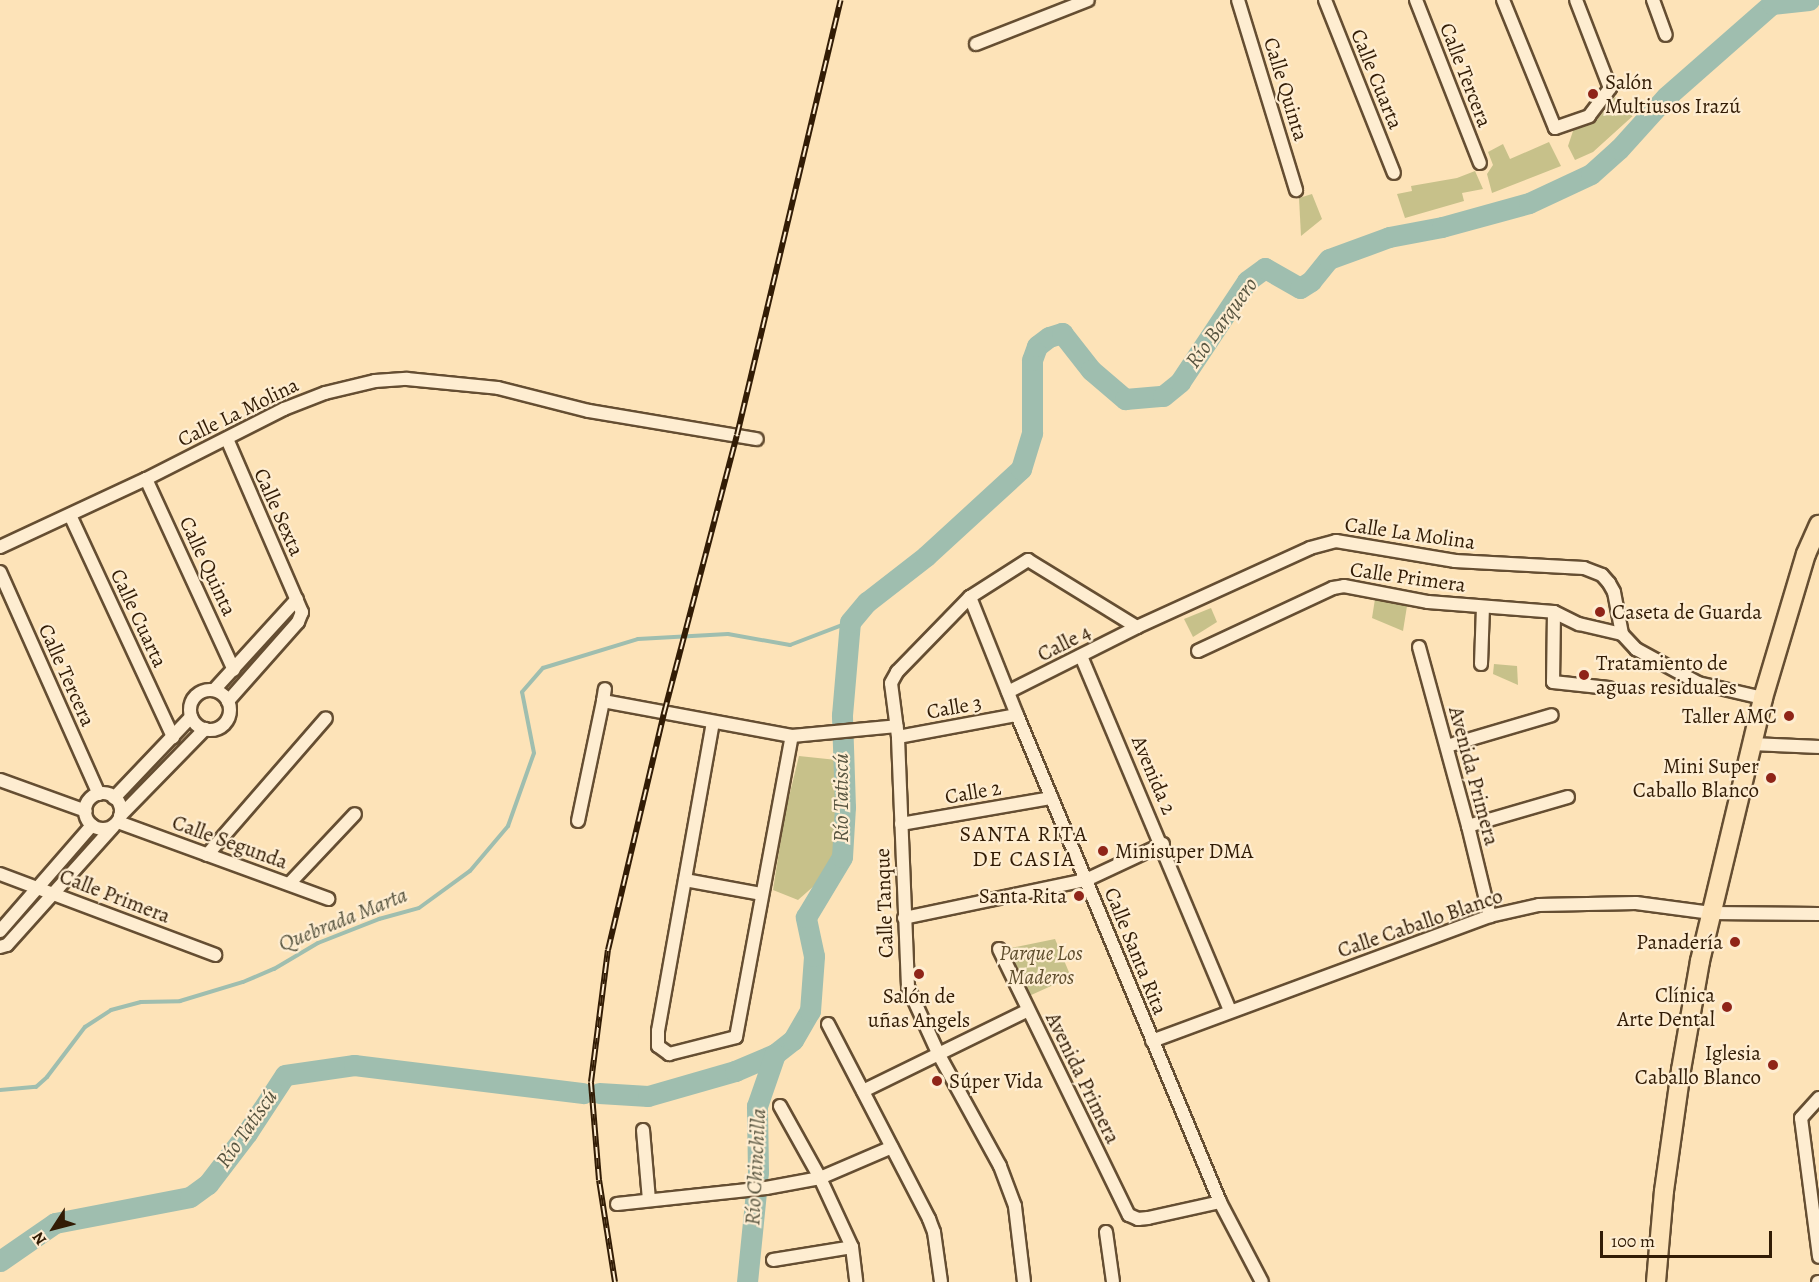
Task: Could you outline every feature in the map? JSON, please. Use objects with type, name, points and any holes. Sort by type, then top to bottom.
[{"type":"main road","points":[[1656,1282],[1664,1191],[1681,1070],[1711,914],[1763,698],[1806,554],[1819,525]]},
{"type":"street","points":[[976,44],[1088,0]]},
{"type":"street","name":"Calle Quinta","points":[[1238,0],[1296,190]]},
{"type":"street","name":"Calle Cuarta","points":[[1324,0],[1394,173]]},
{"type":"street","name":"Calle Tercera","points":[[1416,0],[1480,164]]},
{"type":"street","points":[[1503,0],[1555,128],[1589,116],[1610,88],[1576,0]]},
{"type":"street","points":[[1653,0],[1666,35]]},
{"type":"street","name":"Calle La Molina","points":[[0,547],[146,479],[284,409],[325,393],[375,381],[407,379],[498,388],[589,411],[757,439]]},
{"type":"street","name":"Calle Sexta","points":[[227,439],[297,599]]},
{"type":"street","name":"Calle Quinta","points":[[146,479],[234,670]]},
{"type":"street","name":"Calle Cuarta","points":[[70,515],[173,737]]},
{"type":"street","name":"Calle La Molina","points":[[1137,627],[1311,548],[1336,541],[1455,561],[1584,568],[1594,571],[1602,575],[1614,592],[1622,634]]},
{"type":"street","name":"Calle Tanque","points":[[1024,1282],[1014,1206],[1000,1166],[939,1055],[908,987],[897,731],[891,683],[897,672],[970,597],[1028,560],[1137,627]]},
{"type":"street","name":"Calle Tercera","points":[[0,572],[99,794]]},
{"type":"street","name":"Calle Primera","points":[[1198,651],[1333,588],[1344,586],[1428,602],[1554,612],[1579,624],[1622,634]]},
{"type":"street","name":"Calle Santa Rita","points":[[970,597],[1220,1202],[1262,1282]]},
{"type":"street","points":[[214,690],[297,599],[302,612],[298,622],[228,701]]},
{"type":"street","points":[[1481,664],[1483,607]]},
{"type":"street","points":[[1554,612],[1553,682],[1609,688]]},
{"type":"street","name":"Calle 4","points":[[1008,692],[1137,627]]},
{"type":"street","points":[[1622,634],[1636,648],[1686,678],[1763,698]]},
{"type":"street","name":"Avenida Primera","points":[[1419,647],[1447,746],[1490,916]]},
{"type":"street","name":"Avenida 2","points":[[1081,656],[1163,844],[1230,1010]]},
{"type":"street","points":[[204,690],[214,690],[228,701],[230,714],[223,725],[211,730],[205,729],[196,725],[191,717],[190,706],[194,696],[204,690]]},
{"type":"street","name":"Calle 3","points":[[583,815],[604,695],[713,722],[792,736],[858,730],[897,731],[1017,715]]},
{"type":"street","points":[[1447,746],[1552,715]]},
{"type":"street","points":[[114,798],[191,717]]},
{"type":"street","points":[[207,855],[326,718]]},
{"type":"street","points":[[713,722],[657,1041],[662,1051],[669,1054],[736,1037],[792,736]]},
{"type":"street","points":[[3,946],[205,729]]},
{"type":"street","points":[[1752,744],[1819,747]]},
{"type":"street","points":[[0,780],[86,811]]},
{"type":"street","points":[[99,794],[114,798],[120,807],[117,822],[102,829],[92,825],[86,811],[88,803],[99,794]]},
{"type":"street","points":[[1468,826],[1568,797]]},
{"type":"street","name":"Calle 2","points":[[901,824],[1052,798]]},
{"type":"street","points":[[289,884],[355,814]]},
{"type":"street","name":"Calle Segunda","points":[[117,822],[328,900]]},
{"type":"street","points":[[0,931],[92,825]]},
{"type":"street","points":[[904,918],[1086,880],[1163,844]]},
{"type":"street","name":"Calle Primera","points":[[0,874],[215,955]]},
{"type":"street","points":[[685,880],[761,894]]},
{"type":"street","name":"Calle Caballo Blanco","points":[[1152,1041],[1230,1010],[1490,916],[1539,905],[1636,903],[1711,914],[1819,914]]},
{"type":"street","name":"Avenida Primera","points":[[999,949],[1129,1215],[1138,1219],[1220,1202]]},
{"type":"street","points":[[863,1091],[1028,1010]]},
{"type":"street","points":[[828,1024],[929,1219],[934,1232],[941,1282]]},
{"type":"street","points":[[1819,1098],[1801,1118],[1819,1257]]},
{"type":"street","points":[[780,1106],[820,1178],[852,1247],[856,1282]]},
{"type":"street","points":[[643,1130],[649,1200]]},
{"type":"street","points":[[617,1204],[766,1188],[820,1178],[892,1147]]},
{"type":"street","points":[[1106,1232],[1113,1282]]},
{"type":"street","points":[[773,1260],[852,1247]]},
{"type":"green space","points":[[1615,97],[1635,114],[1593,152],[1575,160],[1568,146],[1574,128],[1597,120]]},
{"type":"green space","points":[[1549,142],[1561,166],[1492,193],[1487,174],[1493,165],[1488,152],[1503,144],[1510,159]]},
{"type":"green space","points":[[1475,171],[1483,189],[1462,193],[1464,201],[1405,218],[1397,194],[1412,191],[1411,186],[1457,178]]},
{"type":"green space","points":[[1312,194],[1322,219],[1301,236],[1299,198]]},
{"type":"green space","points":[[1375,599],[1407,606],[1403,631],[1372,618]]},
{"type":"green space","points":[[1211,608],[1217,622],[1193,637],[1184,619]]},
{"type":"green space","points":[[1494,664],[1517,666],[1518,685],[1493,674]]},
{"type":"green space","points":[[799,756],[846,761],[849,855],[798,900],[773,890],[785,813]]},
{"type":"green space","name":"Parque Los Maderos","points":[[1055,939],[1071,977],[1029,996],[1006,949]]},
{"type":"waterway","name":"Río Barquero","points":[[599,1093],[648,1096],[735,1071],[775,1054],[793,1040],[810,1011],[814,956],[806,917],[842,857],[845,807],[842,715],[850,622],[867,602],[926,556],[1021,469],[1032,433],[1032,360],[1037,346],[1049,337],[1062,333],[1091,370],[1125,399],[1163,396],[1180,382],[1247,281],[1265,268],[1300,288],[1311,281],[1329,259],[1389,237],[1442,227],[1529,203],[1591,174],[1619,149],[1666,97],[1772,4],[1809,0]]},
{"type":"waterway","name":"Quebrada Marta","points":[[0,1090],[36,1087],[47,1077],[85,1027],[111,1010],[141,1002],[180,1001],[243,982],[274,969],[318,943],[379,919],[419,908],[470,871],[508,826],[534,753],[522,692],[543,668],[638,639],[728,634],[790,645],[850,622]]},
{"type":"waterway","name":"Río Chinchilla","points":[[747,1282],[758,1172],[757,1106],[775,1054]]},
{"type":"waterway","name":"Río Tatiscú","points":[[0,1261],[55,1223],[190,1197],[208,1184],[247,1133],[285,1075],[354,1065],[583,1093]]},
{"type":"railway","points":[[615,1282],[599,1180],[591,1082],[608,950],[664,713],[737,435],[841,0]]},
{"type":"place","name":"Salón Multiusos Irazú","points":[[1593,94]]},
{"type":"place","name":"Caseta de Guarda","points":[[1600,612]]},
{"type":"place","name":"Tratamiento de aguas residuales","points":[[1584,675]]},
{"type":"place","name":"Taller AMC","points":[[1789,716]]},
{"type":"place","name":"Mini Super Caballo Blanco","points":[[1771,778]]},
{"type":"place","name":"Minisuper DMA","points":[[1103,851]]},
{"type":"place","name":"Santa Rita","points":[[1079,896]]},
{"type":"place","name":"Panadería","points":[[1735,942]]},
{"type":"place","name":"Salón de uñas Angels","points":[[919,974]]},
{"type":"place","name":"Clínica Arte Dental","points":[[1727,1007]]},
{"type":"place","name":"Iglesia Caballo Blanco","points":[[1773,1065]]},
{"type":"place","name":"Súper Vida","points":[[937,1081]]},
{"type":"district","name":"SANTA RITA DE CASIA","points":[[1024,846]]}]
